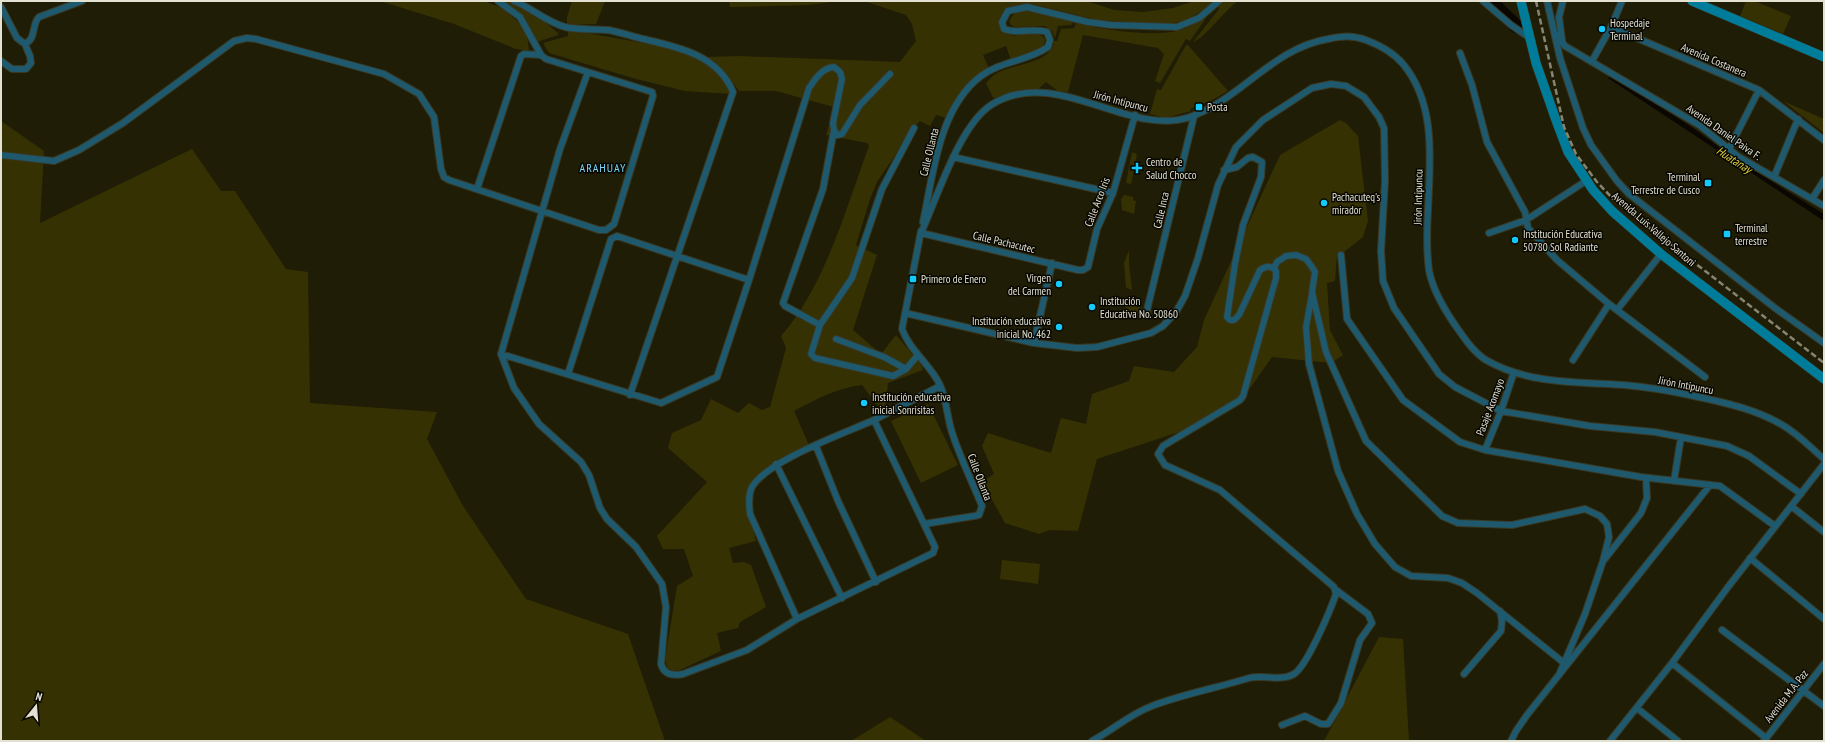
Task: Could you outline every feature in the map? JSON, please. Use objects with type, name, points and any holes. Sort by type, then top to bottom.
[{"type":"street","points":[[25,44],[32,38],[35,21],[39,17],[82,1]]},
{"type":"street","points":[[1,155],[54,161],[67,156],[123,123],[234,41],[247,38],[384,74],[407,86],[419,94],[434,117],[441,169],[444,177],[448,180],[599,230],[606,230],[614,224],[653,96],[648,90],[546,59],[541,54],[520,17],[498,1]]},
{"type":"street","points":[[514,1],[531,8],[550,22],[565,27],[608,30],[681,49],[705,60],[724,74],[733,92],[630,395]]},
{"type":"street","name":"Calle Ollanta","points":[[924,524],[979,515],[982,506],[951,431],[940,386],[930,367],[906,339],[902,329],[941,140],[949,118],[957,105],[981,76],[1004,65],[1040,53],[1048,47],[1050,40],[1047,32],[1038,29],[1012,32],[1004,29],[1002,22],[1008,11],[1027,7],[1103,24],[1127,27],[1176,27],[1199,18],[1218,1]]},
{"type":"street","points":[[1483,1],[1530,38]]},
{"type":"street","name":"Avenida Luis Vallejo Santoni","points":[[1521,1],[1536,63],[1568,152],[1586,181],[1612,211],[1661,254],[1824,379]]},
{"type":"street","points":[[1547,1],[1560,58],[1584,128],[1592,145],[1617,181],[1629,194],[1775,308],[1824,343]]},
{"type":"street","points":[[1563,1],[1559,17],[1561,38],[1565,46]]},
{"type":"street","points":[[1592,61],[1611,26],[1622,1]]},
{"type":"street","points":[[1692,1],[1824,57]]},
{"type":"street","points":[[1,7],[17,38],[25,44],[31,63],[26,69],[12,69],[1,61]]},
{"type":"street","name":"Avenida Costanera","points":[[1611,26],[1759,90],[1824,140]]},
{"type":"street","points":[[1553,30],[1565,46]]},
{"type":"street","name":"Jirón Intipuncu","points":[[921,233],[953,157],[976,119],[991,106],[1015,96],[1035,93],[1055,93],[1135,116],[1170,122],[1194,116],[1212,107],[1272,63],[1297,48],[1323,40],[1349,35],[1377,44],[1402,62],[1416,83],[1426,110],[1429,144],[1427,248],[1430,273],[1444,308],[1462,336],[1485,360],[1514,372],[1555,381],[1666,390],[1738,405],[1756,411],[1788,428],[1824,459]]},
{"type":"street","name":"Avenida Daniel Paiva F.","points":[[1565,46],[1699,125],[1739,157],[1824,206]]},
{"type":"street","points":[[1460,53],[1472,85],[1487,142],[1524,212],[1528,228],[1557,260],[1609,304],[1705,377]]},
{"type":"street","points":[[477,189],[521,56],[524,54],[541,54]]},
{"type":"street","points":[[501,354],[568,374],[630,395],[661,403],[717,377],[749,280],[806,95],[818,76],[826,68],[834,67],[840,72],[842,79],[833,123],[834,130],[823,189],[783,299],[785,306],[820,325]]},
{"type":"street","points":[[588,72],[560,149],[501,354],[514,388],[539,424],[581,462],[589,475],[600,508],[607,519],[636,548],[662,584],[666,608],[661,664],[666,672],[673,676],[683,674],[747,650],[797,619],[933,554],[935,547],[874,420]]},
{"type":"street","points":[[834,130],[837,134],[842,134],[860,105],[890,74]]},
{"type":"street","points":[[905,313],[1034,343],[1077,348],[1097,347],[1151,332],[1163,326],[1176,312],[1185,296],[1208,223],[1212,204],[1224,170],[1236,147],[1263,120],[1312,88],[1331,84],[1346,86],[1356,90],[1379,116],[1384,128],[1385,181],[1381,271],[1388,296],[1439,374],[1455,387],[1501,411],[1590,426],[1655,432],[1727,446],[1749,456],[1801,494]]},
{"type":"street","points":[[1729,149],[1759,90]]},
{"type":"street","name":"Calle Arco Iris","points":[[1083,270],[1088,267],[1097,230],[1113,193],[1135,116]]},
{"type":"street","name":"Calle Inca","points":[[1147,310],[1194,116]]},
{"type":"street","points":[[1774,177],[1798,119]]},
{"type":"street","points":[[914,128],[882,189],[852,278],[820,325],[811,349],[811,354],[815,358],[893,376],[906,369],[918,354]]},
{"type":"street","points":[[953,157],[1113,193]]},
{"type":"street","points":[[1224,170],[1237,167],[1248,158],[1253,157],[1262,162],[1263,167],[1261,177],[1243,225],[1226,314],[1230,320],[1234,320],[1239,315],[1260,270],[1267,267],[1274,268]]},
{"type":"street","points":[[1812,199],[1824,180]]},
{"type":"street","points":[[1489,233],[1526,220],[1586,181]]},
{"type":"street","name":"Calle Pachacutec","points":[[921,233],[1083,270]]},
{"type":"street","points":[[568,374],[611,239],[616,236],[749,280]]},
{"type":"street","points":[[1617,310],[1661,254]]},
{"type":"street","points":[[1282,725],[1305,716],[1321,724],[1328,724],[1341,704],[1360,640],[1372,623],[1368,614],[1336,590],[1220,490],[1165,465],[1158,454],[1163,446],[1240,400],[1243,396],[1276,278],[1276,271],[1274,268],[1276,262],[1286,256],[1296,255],[1306,259],[1315,272],[1306,327],[1309,364],[1338,471],[1357,514],[1374,544],[1395,567],[1411,576],[1448,578],[1462,583],[1500,611],[1564,663]]},
{"type":"street","points":[[1341,255],[1347,319],[1403,400],[1460,442],[1484,450],[1646,478],[1720,486],[1775,526]]},
{"type":"street","points":[[1034,343],[1052,263]]},
{"type":"street","points":[[1312,292],[1326,352],[1366,441],[1442,516],[1458,523],[1512,525],[1585,509],[1600,516],[1607,524],[1609,537],[1603,561],[1586,614],[1559,676]]},
{"type":"street","points":[[1573,360],[1609,304]]},
{"type":"street","points":[[836,339],[884,357],[906,369]]},
{"type":"street","name":"Pasaje Acomayo","points":[[1484,450],[1501,411],[1514,372]]},
{"type":"street","points":[[797,619],[756,531],[749,509],[751,490],[760,477],[776,464],[874,420],[940,386]]},
{"type":"street","points":[[1674,481],[1681,438]]},
{"type":"street","points":[[816,446],[838,501],[876,582]]},
{"type":"street","points":[[776,464],[842,598]]},
{"type":"street","points":[[1610,741],[1672,663],[1750,558],[1824,464]]},
{"type":"street","points":[[1603,561],[1641,513],[1647,498],[1646,478]]},
{"type":"street","points":[[1511,741],[1516,731],[1710,485]]},
{"type":"street","points":[[1791,506],[1824,532]]},
{"type":"street","points":[[1750,558],[1824,619]]},
{"type":"street","points":[[1092,741],[1130,716],[1152,706],[1250,678],[1278,678],[1293,675],[1300,668],[1310,652],[1334,599],[1336,590]]},
{"type":"street","points":[[1464,674],[1501,631],[1502,621],[1500,611]]},
{"type":"street","points":[[1722,630],[1824,706]]},
{"type":"street","points":[[1672,663],[1765,740]]},
{"type":"street","name":"Avenida M.A. Paz","points":[[1765,740],[1824,664]]},
{"type":"street","points":[[1637,708],[1678,741]]},
{"type":"shaded area","points":[[380,1],[484,1],[502,8],[518,22],[527,35],[529,51],[516,49],[454,24]]},
{"type":"shaded area","points":[[503,1],[518,4],[532,12],[558,33],[558,35],[537,42],[524,16]]},
{"type":"shaded area","points":[[572,1],[605,1],[596,24],[567,25],[567,17]]},
{"type":"shaded area","points":[[729,1],[839,1],[809,5],[730,7]]},
{"type":"shaded area","points":[[864,1],[1087,1],[1114,10],[1143,12],[1173,8],[1194,1],[1213,1],[1192,17],[1179,22],[1166,24],[1098,20],[1033,4],[1021,4],[1005,11],[999,19],[1002,29],[1006,34],[1012,35],[1033,33],[1045,39],[1044,45],[1041,49],[1011,60],[1006,46],[983,55],[989,69],[978,75],[950,119],[936,115],[930,126],[920,121],[904,139],[877,182],[870,199],[856,245],[877,255],[853,330],[881,354],[896,335],[920,363],[923,370],[888,383],[885,415],[862,385],[835,391],[794,411],[809,445],[777,463],[760,479],[750,500],[749,513],[756,541],[729,548],[733,563],[744,562],[751,565],[766,607],[740,622],[738,628],[717,633],[721,651],[680,670],[674,671],[667,668],[665,659],[677,586],[693,576],[684,549],[663,549],[657,536],[707,482],[668,448],[672,433],[701,420],[711,399],[738,413],[749,403],[762,410],[770,407],[786,348],[781,336],[810,294],[822,270],[843,220],[869,146],[867,143],[826,135],[834,107],[776,91],[739,91],[716,64],[705,57],[739,56],[900,62],[916,41],[912,24],[906,15]]},
{"type":"shaded area","points":[[1224,1],[1238,1],[1209,30],[1193,42],[1219,9],[1218,6]]},
{"type":"shaded area","points":[[1746,1],[1754,1],[1791,16],[1783,34],[1740,16]]},
{"type":"shaded area","points":[[1213,8],[1190,41],[1186,39],[1160,83],[1155,81],[1164,54],[1158,48],[1083,35],[1068,92],[1058,91],[1046,82],[1035,92],[1022,91],[993,98],[986,83],[999,72],[1032,62],[1047,54],[1052,48],[1054,41],[1057,41],[1061,29],[1074,28],[1076,23],[1116,31],[1162,33],[1186,28],[1201,20]]},
{"type":"shaded area","points":[[1025,10],[1073,22],[1071,25],[1058,26],[1055,38],[1052,31],[1045,26],[1015,27],[1011,25],[1009,22],[1013,15],[1017,12]]},
{"type":"shaded area","points":[[568,31],[676,49],[701,61],[717,72],[729,86],[732,94],[685,91],[636,79],[549,53],[543,43],[568,36]]},
{"type":"shaded area","points":[[1186,45],[1188,45],[1228,91],[1212,100],[1190,109],[1191,111],[1165,118],[1150,114],[1157,89],[1161,90]]},
{"type":"shaded area","points":[[1783,101],[1824,119],[1824,133]]},
{"type":"shaded area","points":[[1340,120],[1346,123],[1358,136],[1368,221],[1363,237],[1344,252],[1337,254],[1335,281],[1327,283],[1330,330],[1343,355],[1331,363],[1272,357],[1246,394],[1225,408],[1182,431],[1097,459],[1078,531],[1050,530],[1039,534],[1005,523],[982,482],[994,474],[982,446],[988,433],[1051,453],[1061,418],[1086,424],[1092,394],[1129,381],[1134,366],[1174,372],[1197,347],[1204,320],[1280,155]]},
{"type":"shaded area","points":[[1,121],[44,151],[40,223],[192,149],[221,191],[235,191],[286,269],[308,272],[310,403],[437,412],[427,439],[463,506],[526,599],[628,634],[665,741],[1,741]]},
{"type":"shaded area","points":[[1132,152],[1137,154],[1131,184],[1126,183]]},
{"type":"shaded area","points":[[1124,195],[1133,197],[1133,200],[1136,201],[1134,214],[1122,210],[1121,199]]},
{"type":"shaded area","points":[[1129,250],[1132,290],[1126,288],[1124,263]]},
{"type":"shaded area","points":[[1124,302],[1152,311],[1151,315],[1146,313],[1144,320],[1128,316]]},
{"type":"shaded area","points":[[928,404],[958,465],[921,483],[891,421]]},
{"type":"shaded area","points":[[1002,560],[1040,564],[1038,584],[1000,579]]},
{"type":"shaded area","points":[[1379,637],[1403,639],[1409,741],[1324,741]]},
{"type":"shaded area","points":[[890,717],[926,741],[851,741]]},
{"type":"water","name":"Huatanay","points":[[1611,75],[1693,128],[1734,158],[1824,214],[1824,221],[1608,78]]},
{"type":"waterway","points":[[1490,1],[1516,26]]},
{"type":"railway","points":[[1536,1],[1564,127],[1576,154],[1597,182],[1616,202],[1824,363]]},
{"type":"place","name":"Hospedaje Terminal","points":[[1602,29]]},
{"type":"place","name":"Posta","points":[[1199,107]]},
{"type":"place","name":"Centro de Salud Chocco","points":[[1137,168]]},
{"type":"place","name":"Terminal Terrestre de Cusco","points":[[1708,183]]},
{"type":"place","name":"Pachacuteq's mirador","points":[[1324,203]]},
{"type":"place","name":"Terminal terrestre","points":[[1727,234]]},
{"type":"place","name":"Institución Educativa 50780 Sol Radiante","points":[[1515,240]]},
{"type":"place","name":"Primero de Enero","points":[[913,279]]},
{"type":"place","name":"Virgen del Carmen","points":[[1059,284]]},
{"type":"place","name":"Institución Educativa No. 50860","points":[[1092,307]]},
{"type":"place","name":"Institución educativa inicial No. 462","points":[[1059,327]]},
{"type":"place","name":"Institución educativa inicial Sonrisitas","points":[[864,403]]},
{"type":"district","name":"ARAHUAY","points":[[603,168]]}]
